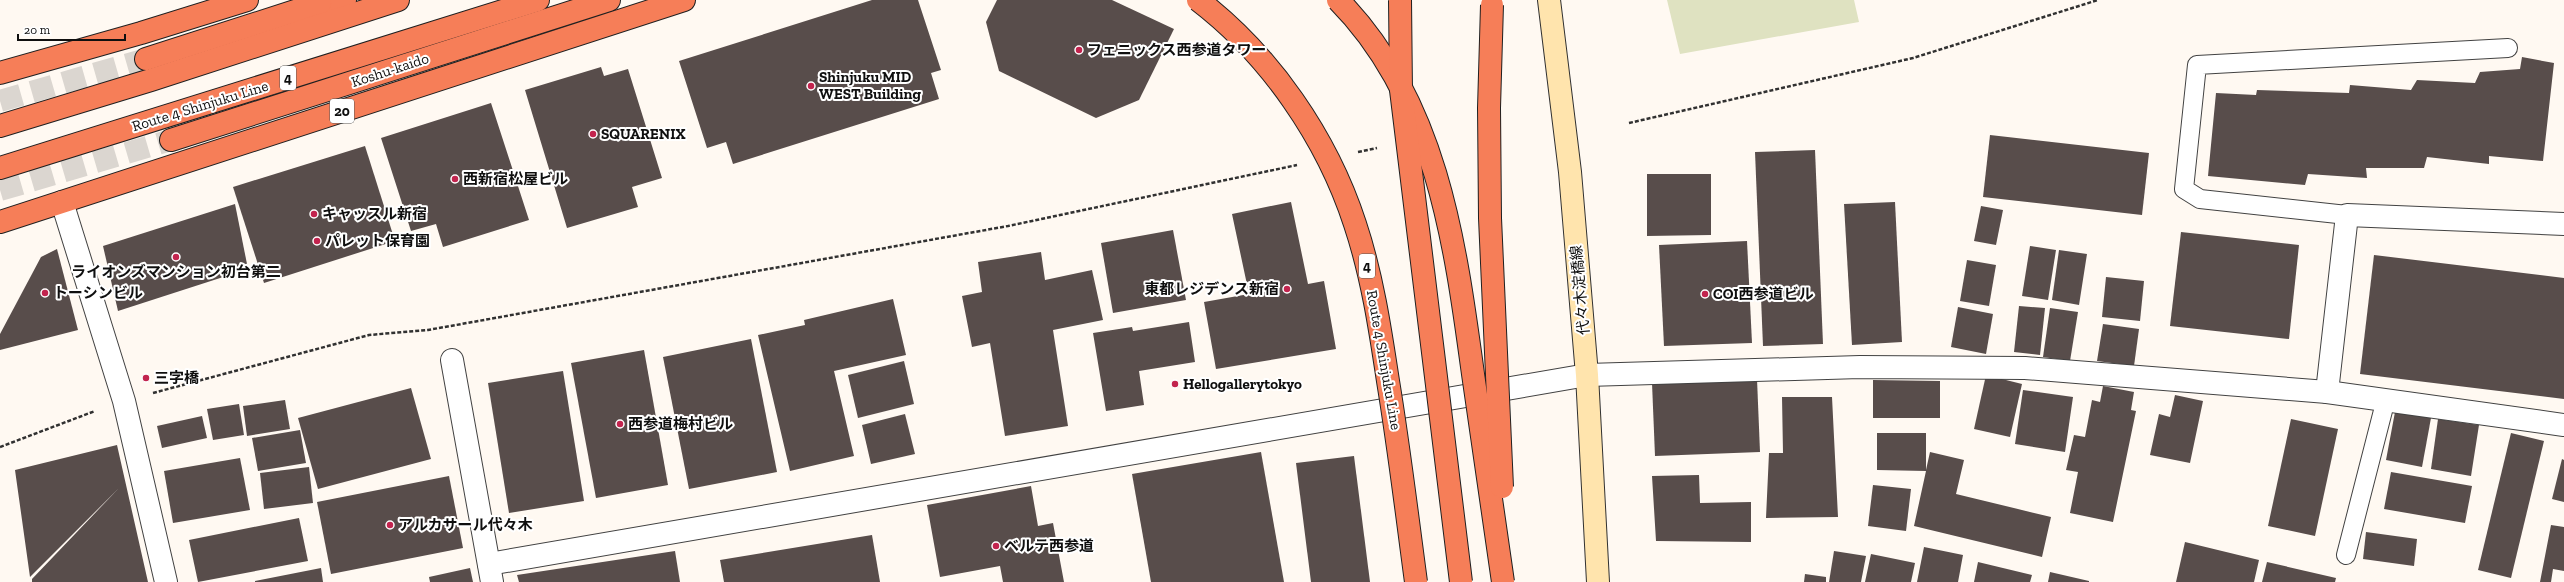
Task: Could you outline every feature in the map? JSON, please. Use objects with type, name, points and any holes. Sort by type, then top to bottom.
[{"type":"highway","points":[[0,73],[141,33],[247,0]]},
{"type":"highway","points":[[146,59],[329,0]]},
{"type":"highway","points":[[151,80],[345,0]]},
{"type":"highway","points":[[0,126],[151,80],[398,0]]},
{"type":"highway","name":"Route 4 Shinjuku Line","points":[[0,168],[538,0]]},
{"type":"highway","name":"Koshu-kaido","points":[[172,140],[608,0]]},
{"type":"highway","name":"20","points":[[0,222],[684,0]]},
{"type":"highway","name":"Route 4 Shinjuku Line","points":[[1198,0],[1241,37],[1301,114],[1323,149],[1355,223],[1379,323],[1399,450],[1416,582]]},
{"type":"highway","points":[[1338,0],[1366,30],[1386,60],[1417,117],[1429,148],[1448,224],[1463,300],[1503,582]]},
{"type":"highway","points":[[1400,0],[1401,90],[1461,582]]},
{"type":"highway","points":[[1492,0],[1489,108],[1490,218],[1507,582]]},
{"type":"street","name":"代々木淀橋線","points":[[1549,0],[1570,172],[1587,375],[1598,582]]},
{"type":"street","points":[[62,202],[124,401],[166,582]]},
{"type":"street","points":[[2327,392],[2347,215],[2564,224]]},
{"type":"street","points":[[452,360],[490,573],[1587,375],[1860,367],[2025,368],[2327,392],[2386,399],[2564,425]]},
{"type":"lane","points":[[2347,215],[2200,199],[2184,189],[2197,65],[2508,48]]},
{"type":"lane","points":[[2346,555],[2386,399]]},
{"type":"path","points":[[1629,123],[1913,58],[2098,0]]},
{"type":"path","points":[[1351,154],[1382,147]]},
{"type":"path","points":[[0,447],[66,420],[124,401],[369,335],[428,330],[1008,226],[1304,163]]},
{"type":"green space","points":[[1667,0],[1854,0],[1859,22],[1680,54]]},
{"type":"building","name":"Shinjuku MID WEST Building","points":[[872,0],[918,0],[941,70],[931,73],[939,99],[733,164],[726,142],[707,148],[679,61]]},
{"type":"building","name":"フェニックス西参道タワー","points":[[997,0],[1112,0],[1174,29],[1139,100],[1096,118],[999,71],[986,22]]},
{"type":"building","points":[[2522,57],[2554,63],[2543,161],[2489,156],[2489,164],[2427,157],[2424,168],[2366,168],[2367,178],[2308,174],[2305,185],[2208,176],[2216,93],[2256,95],[2257,90],[2349,93],[2350,85],[2411,90],[2417,80],[2475,83],[2480,72],[2520,69]]},
{"type":"building","name":"SQUARENIX","points":[[601,67],[604,76],[628,69],[662,178],[632,187],[638,207],[567,228],[525,90]]},
{"type":"building","name":"西新宿松屋ビル","points":[[491,103],[529,220],[443,247],[436,224],[411,231],[381,138]]},
{"type":"building","points":[[1990,135],[2149,153],[2142,215],[1983,197]]},
{"type":"building","name":"キャッスル新宿","points":[[365,146],[395,241],[264,283],[233,187]]},
{"type":"building","points":[[1815,150],[1823,344],[1763,346],[1755,152]]},
{"type":"building","points":[[1647,174],[1711,174],[1711,235],[1647,236]]},
{"type":"building","name":"東都レジデンス新宿","points":[[1291,202],[1308,284],[1324,281],[1336,349],[1216,369],[1204,302],[1249,294],[1232,214]]},
{"type":"building","points":[[1895,202],[1902,342],[1852,345],[1844,204]]},
{"type":"building","name":"ライオンズマンション初台第二","points":[[235,204],[248,269],[118,311],[103,246]]},
{"type":"building","points":[[1981,206],[2003,210],[1996,245],[1974,241]]},
{"type":"building","points":[[1173,230],[1186,300],[1113,313],[1101,243]]},
{"type":"building","points":[[2181,232],[2299,245],[2289,339],[2170,326]]},
{"type":"building","name":"COI西参道ビル","points":[[1747,241],[1752,343],[1664,346],[1659,245]]},
{"type":"building","points":[[2030,246],[2056,250],[2048,300],[2022,296]]},
{"type":"building","name":"トーシンビル","points":[[57,249],[78,330],[0,350],[0,334],[41,257]]},
{"type":"building","points":[[2059,250],[2087,254],[2079,305],[2052,300]]},
{"type":"building","points":[[1041,252],[1045,280],[1092,270],[1103,320],[1053,330],[1068,426],[1005,436],[990,343],[972,347],[962,296],[982,292],[978,262]]},
{"type":"building","points":[[2374,255],[2564,278],[2564,399],[2360,374]]},
{"type":"building","points":[[1967,260],[1996,265],[1989,306],[1960,301]]},
{"type":"building","points":[[2106,277],[2144,281],[2140,321],[2102,317]]},
{"type":"building","points":[[893,299],[906,355],[834,371],[854,456],[790,471],[758,335],[805,325],[804,320]]},
{"type":"building","points":[[2019,306],[2045,308],[2040,355],[2014,352]]},
{"type":"building","points":[[1958,307],[1993,314],[1986,354],[1951,347]]},
{"type":"building","points":[[2050,308],[2078,312],[2070,361],[2043,357]]},
{"type":"building","points":[[1189,322],[1195,362],[1139,371],[1144,405],[1106,411],[1093,333],[1132,327],[1133,331]]},
{"type":"building","points":[[2103,324],[2139,329],[2134,366],[2097,361]]},
{"type":"building","points":[[751,339],[777,472],[689,489],[663,357]]},
{"type":"building","name":"西参道梅村ビル","points":[[644,350],[668,485],[596,498],[571,363]]},
{"type":"building","points":[[904,361],[914,404],[858,418],[848,375]]},
{"type":"building","points":[[563,371],[584,501],[509,513],[488,383]]},
{"type":"building","points":[[1986,375],[2022,384],[2010,437],[1974,429]]},
{"type":"building","points":[[1757,379],[1760,452],[1655,456],[1652,383]]},
{"type":"building","points":[[1873,380],[1940,381],[1940,418],[1873,418]]},
{"type":"building","points":[[2103,386],[2134,392],[2131,410],[2136,411],[2113,522],[2070,513],[2078,472],[2066,470],[2074,435],[2085,437],[2092,400],[2100,402]]},
{"type":"building","points":[[411,388],[431,459],[318,489],[298,418]]},
{"type":"building","points":[[2023,390],[2073,397],[2065,452],[2015,444]]},
{"type":"building","points":[[2175,395],[2203,401],[2190,463],[2150,455],[2159,414],[2170,417]]},
{"type":"building","points":[[1782,397],[1832,397],[1838,517],[1766,518],[1769,453],[1783,453]]},
{"type":"building","points":[[285,400],[290,429],[247,436],[243,406]]},
{"type":"building","points":[[239,404],[244,435],[213,440],[207,409]]},
{"type":"building","points":[[2395,412],[2431,418],[2422,467],[2386,460]]},
{"type":"building","points":[[905,414],[915,454],[871,464],[862,425]]},
{"type":"building","points":[[202,416],[207,438],[162,448],[157,426]]},
{"type":"building","points":[[2291,419],[2338,429],[2315,536],[2268,526]]},
{"type":"building","points":[[2438,419],[2479,425],[2471,476],[2431,469]]},
{"type":"building","points":[[300,430],[306,463],[258,471],[252,438]]},
{"type":"building","points":[[1877,433],[1926,433],[1926,470],[1930,452],[1964,460],[1956,494],[2051,517],[2042,557],[1914,526],[1926,471],[1877,470]]},
{"type":"building","points":[[2511,433],[2544,441],[2511,578],[2478,570]]},
{"type":"building","points":[[117,445],[148,582],[32,582],[32,579],[119,488],[30,577],[15,470]]},
{"type":"building","points":[[1261,452],[1284,582],[1151,582],[1132,474]]},
{"type":"building","points":[[1354,456],[1370,582],[1311,582],[1296,463]]},
{"type":"building","points":[[240,458],[250,510],[173,523],[164,471]]},
{"type":"building","points":[[2562,459],[2564,460],[2564,502],[2552,499]]},
{"type":"building","points":[[309,467],[313,503],[264,509],[260,473]]},
{"type":"building","points":[[2391,472],[2472,486],[2465,523],[2384,509]]},
{"type":"building","points":[[1699,475],[1700,503],[1751,502],[1751,542],[1656,541],[1652,476]]},
{"type":"building","name":"アルカサール代々木","points":[[449,476],[463,548],[331,574],[317,502]]},
{"type":"building","points":[[1873,485],[1911,489],[1906,531],[1868,526]]},
{"type":"building","name":"ベルテ西参道","points":[[1031,486],[1038,526],[1053,523],[1064,582],[1003,582],[1000,566],[940,577],[927,505]]},
{"type":"building","points":[[299,518],[308,561],[198,582],[189,540]]},
{"type":"building","points":[[2551,525],[2564,527],[2564,571],[2553,569],[2551,582],[2540,582]]},
{"type":"building","points":[[2366,532],[2417,539],[2414,566],[2363,559]]},
{"type":"building","points":[[872,535],[880,582],[724,582],[720,560]]},
{"type":"building","points":[[2185,542],[2259,560],[2254,582],[2176,582]]},
{"type":"building","points":[[1924,547],[1963,555],[1958,582],[1917,582]]},
{"type":"building","points":[[675,551],[680,582],[519,582],[517,575]]},
{"type":"building","points":[[1834,551],[1866,556],[1861,582],[1829,582]]},
{"type":"building","points":[[1871,554],[1915,563],[1911,582],[1865,582]]},
{"type":"building","points":[[1978,562],[2032,575],[2030,582],[1974,582]]},
{"type":"building","points":[[2267,562],[2336,578],[2335,582],[2262,582]]},
{"type":"building","points":[[321,568],[323,582],[255,582],[255,581]]},
{"type":"building","points":[[470,568],[473,582],[430,582],[429,577]]},
{"type":"building","points":[[2050,572],[2089,581],[2089,582],[2048,582]]},
{"type":"building","points":[[1805,574],[1826,577],[1826,582],[1804,582]]},
{"type":"tunnel","points":[[0,101],[146,59]]},
{"type":"tunnel","points":[[0,190],[171,140]]},
{"type":"place","name":"フェニックス西参道タワー","points":[[1079,50]]},
{"type":"place","name":"Shinjuku MID WEST Building","points":[[811,86]]},
{"type":"place","name":"SQUARENIX","points":[[593,134]]},
{"type":"place","name":"西新宿松屋ビル","points":[[455,179]]},
{"type":"place","name":"キャッスル新宿","points":[[314,214]]},
{"type":"place","name":"パレット保育園","points":[[317,241]]},
{"type":"place","name":"ライオンズマンション初台第二","points":[[176,257]]},
{"type":"place","name":"東都レジデンス新宿","points":[[1287,289]]},
{"type":"place","name":"トーシンビル","points":[[45,293]]},
{"type":"place","name":"COI西参道ビル","points":[[1705,294]]},
{"type":"place","name":"三字橋","points":[[146,378]]},
{"type":"place","name":"Hellogallerytokyo","points":[[1175,384]]},
{"type":"place","name":"西参道梅村ビル","points":[[620,424]]},
{"type":"place","name":"アルカサール代々木","points":[[390,525]]},
{"type":"place","name":"ベルテ西参道","points":[[996,546]]}]
